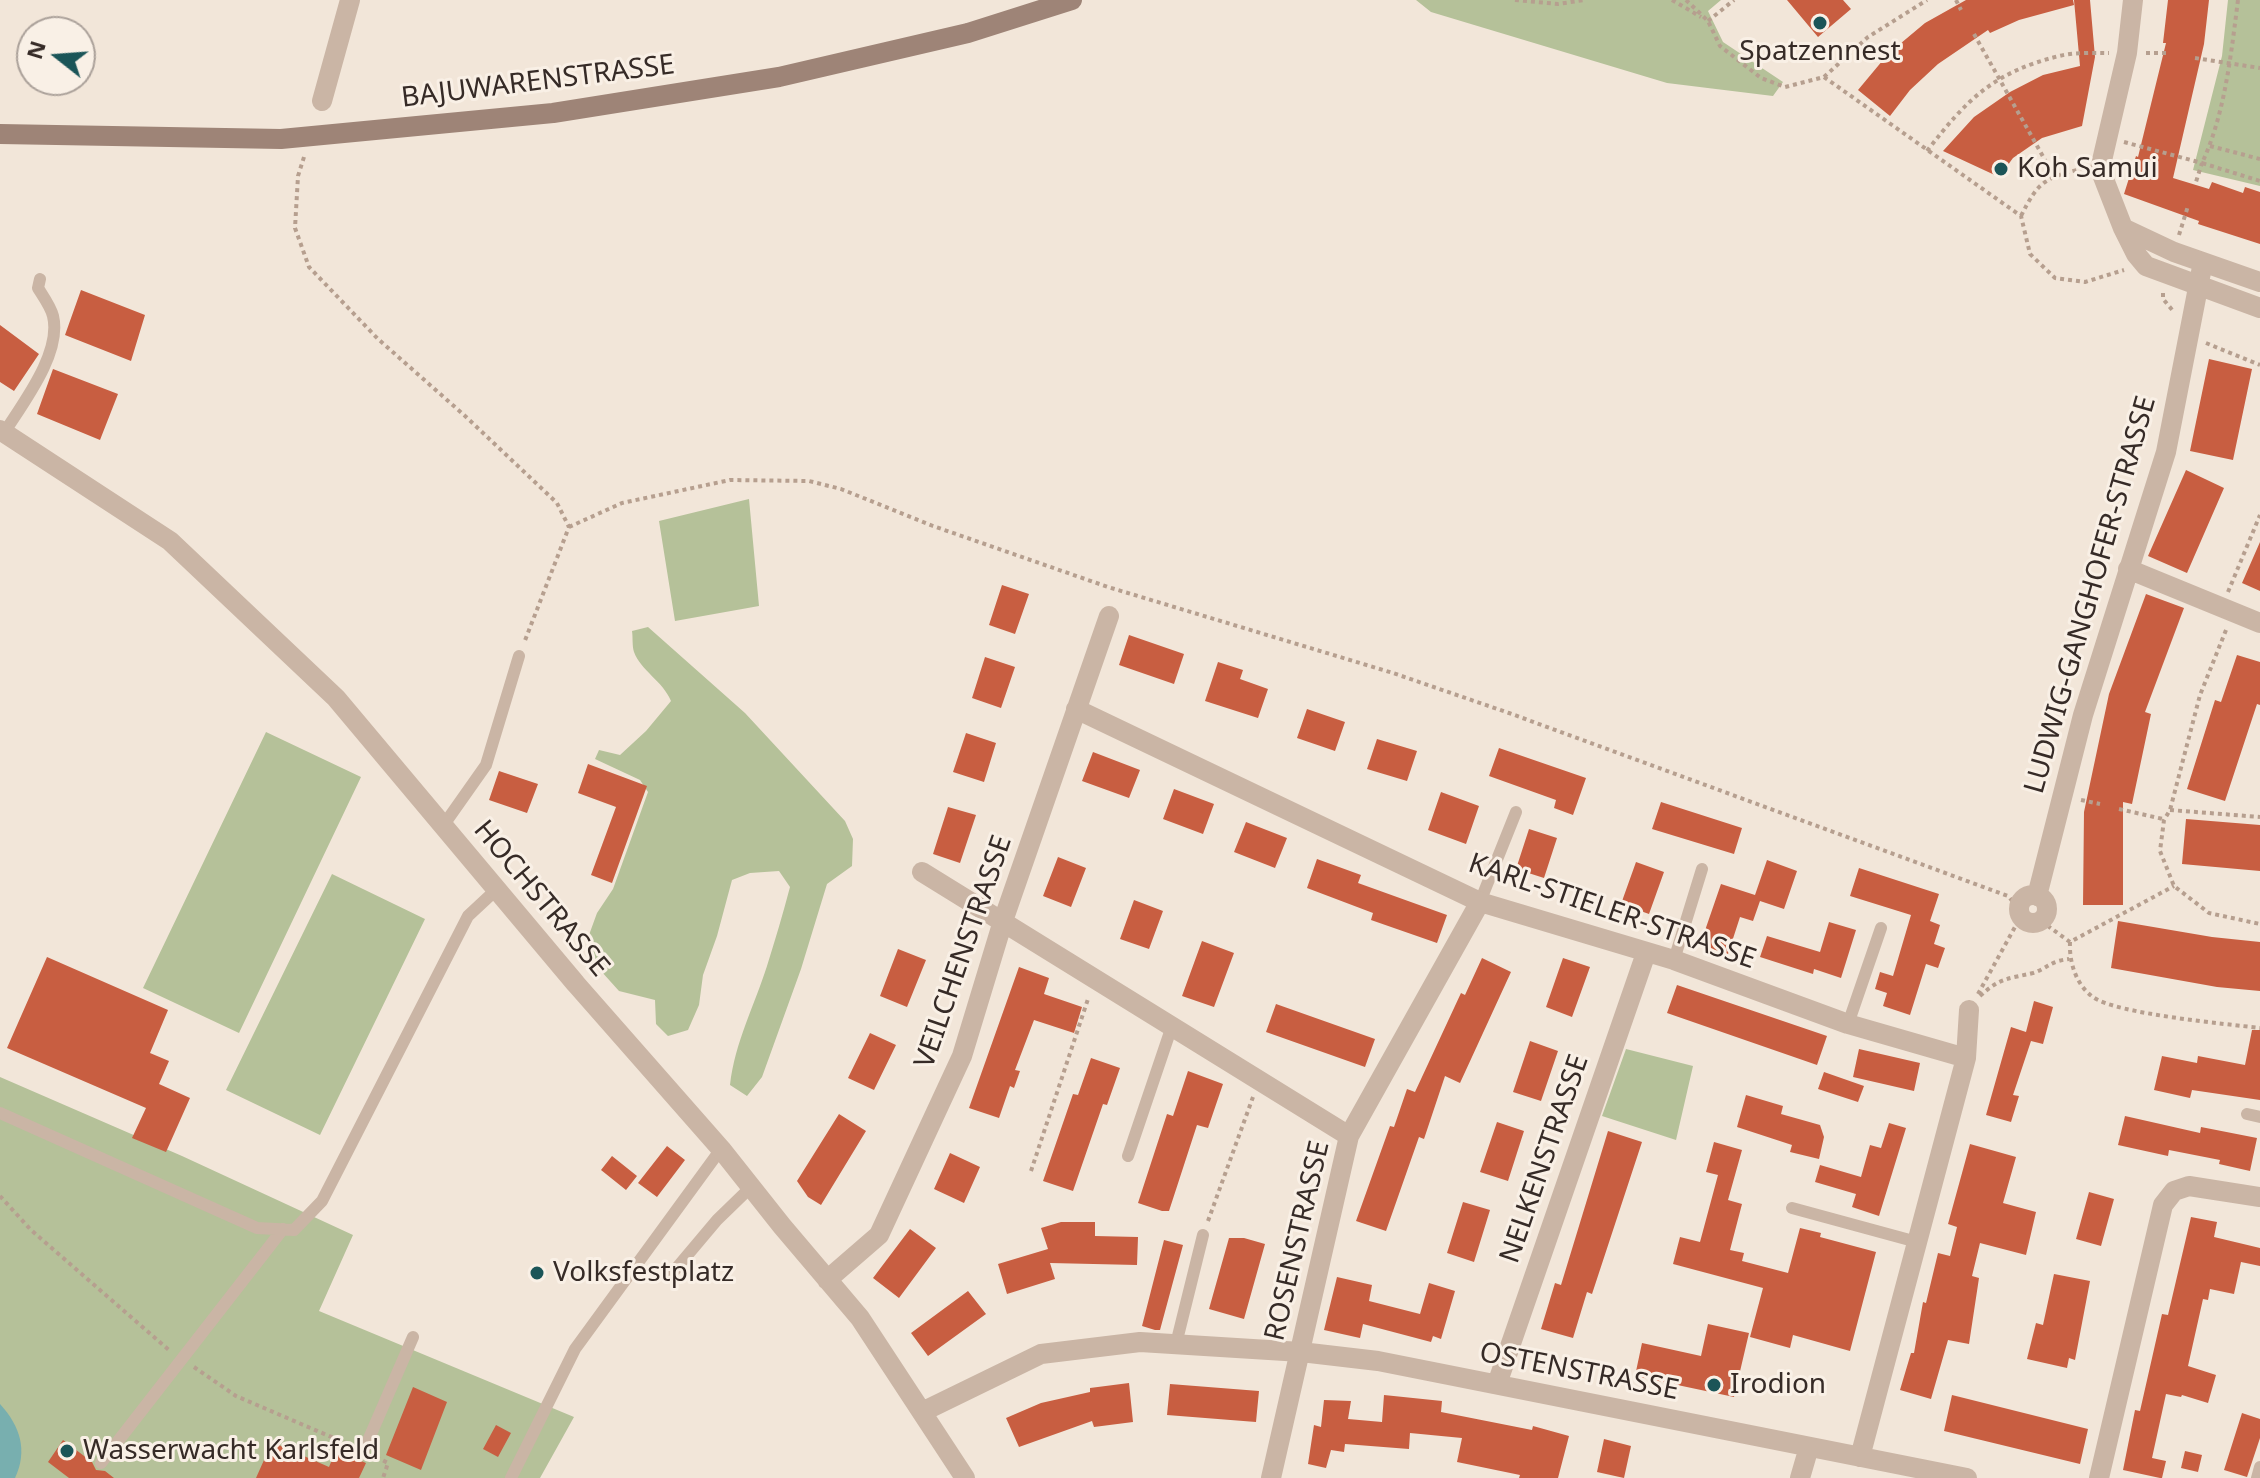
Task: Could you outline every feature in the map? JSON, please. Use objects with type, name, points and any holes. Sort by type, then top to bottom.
[{"type":"main road","name":"BAJUWARENSTRASSE","points":[[0,134],[281,139],[553,113],[779,77],[968,33],[1072,0]]},
{"type":"street","points":[[322,101],[350,0]]},
{"type":"street","points":[[2133,0],[2127,53],[2100,169],[2123,228],[2146,266],[2260,308]]},
{"type":"street","points":[[2123,228],[2174,252],[2260,282]]},
{"type":"street","name":"LUDWIG-GANGHOFER-STRASSE","points":[[2027,916],[2046,915],[2044,900],[2037,896],[2083,715],[2166,452],[2203,262]]},
{"type":"street","name":"HOCHSTRASSE","points":[[2,431],[170,541],[336,698],[721,1149],[860,1318],[965,1478]]},
{"type":"street","points":[[2128,569],[2260,623]]},
{"type":"street","name":"VEILCHENSTRASSE","points":[[827,1280],[879,1235],[962,1056],[1003,921],[1109,616]]},
{"type":"street","name":"KARL-STIELER-STRASSE","points":[[1076,709],[1480,902],[1674,960],[1848,1024],[1966,1058]]},
{"type":"street","points":[[922,872],[1349,1136]]},
{"type":"street","name":"ROSENSTRASSE","points":[[1271,1478],[1349,1136],[1480,902]]},
{"type":"street","name":"NELKENSTRASSE","points":[[1497,1384],[1646,953]]},
{"type":"street","points":[[1860,1457],[1966,1058],[1969,1010]]},
{"type":"street","points":[[2099,1478],[2163,1205],[2174,1191],[2189,1186],[2260,1197]]},
{"type":"street","name":"OSTENSTRASSE","points":[[922,1412],[1041,1354],[1140,1342],[1176,1344],[1301,1352],[1378,1361],[1967,1478]]},
{"type":"street","points":[[1800,1478],[1809,1447]]},
{"type":"lane","points":[[2,431],[34,387],[54,333],[53,314],[38,288],[40,279]]},
{"type":"lane","points":[[443,826],[486,765],[519,656]]},
{"type":"lane","points":[[1480,902],[1516,812]]},
{"type":"lane","points":[[1674,960],[1702,869]]},
{"type":"lane","points":[[0,1113],[257,1228],[294,1230],[322,1201],[468,916],[497,889]]},
{"type":"lane","points":[[1848,1024],[1881,928]]},
{"type":"lane","points":[[1128,1156],[1172,1026]]},
{"type":"lane","points":[[511,1478],[575,1349],[721,1149]]},
{"type":"lane","points":[[669,1277],[717,1220],[751,1187]]},
{"type":"lane","points":[[1792,1208],[1917,1242]]},
{"type":"lane","points":[[101,1463],[283,1229]]},
{"type":"lane","points":[[1176,1344],[1203,1235]]},
{"type":"lane","points":[[364,1450],[413,1337]]},
{"type":"lane","points":[[2257,1478],[2260,1467]]},
{"type":"path","points":[[1515,0],[1584,0]]},
{"type":"path","points":[[1672,0],[1708,21]]},
{"type":"path","points":[[1686,0],[1708,21],[1720,46],[1761,78],[1785,87],[1824,77],[1868,37],[1927,0]]},
{"type":"path","points":[[1708,21],[1734,0]]},
{"type":"path","points":[[1956,0],[1961,10]]},
{"type":"path","points":[[2195,185],[2210,146],[2230,64],[2238,0]]},
{"type":"path","points":[[1974,34],[2054,176]]},
{"type":"path","points":[[1927,151],[1959,110],[1999,78],[2061,55],[2127,53]]},
{"type":"path","points":[[2195,58],[2260,68]]},
{"type":"path","points":[[1824,77],[2021,216]]},
{"type":"path","points":[[310,137],[298,176],[295,228],[309,267],[378,339],[557,503],[569,527]]},
{"type":"path","points":[[2107,137],[2260,181]]},
{"type":"path","points":[[2210,146],[2260,159]]},
{"type":"path","points":[[2100,169],[2091,167],[2054,176],[2034,189],[2021,216],[2030,254],[2055,278],[2085,282],[2113,272],[2146,266]]},
{"type":"path","points":[[2174,252],[2188,206]]},
{"type":"path","points":[[2189,336],[2260,365]]},
{"type":"path","points":[[519,656],[569,527],[622,503],[730,480],[809,481],[841,489],[933,526],[1108,587],[1393,673],[1509,713],[2008,896],[2027,916],[2070,942]]},
{"type":"path","points":[[2260,515],[2227,593],[2233,612],[2200,695],[2170,810],[2164,820],[2160,851],[2174,886],[2209,913],[2260,924]]},
{"type":"path","points":[[2119,809],[2164,820]]},
{"type":"path","points":[[2170,810],[2260,817]]},
{"type":"path","points":[[2070,942],[2174,886]]},
{"type":"path","points":[[2027,916],[1973,1003],[1995,982],[2036,972],[2053,960],[2069,959]]},
{"type":"path","points":[[2070,942],[2069,959],[2074,972],[2093,997],[2118,1007],[2260,1028]]},
{"type":"path","points":[[1031,1171],[1094,978]]},
{"type":"path","points":[[1203,1235],[1260,1080]]},
{"type":"green space","points":[[1416,0],[1721,0],[1708,11],[1723,42],[1783,82],[1773,96],[1667,83],[1431,12]]},
{"type":"green space","points":[[2228,0],[2260,0],[2260,186],[2193,170],[2222,56]]},
{"type":"green space","points":[[749,499],[759,606],[675,621],[659,521]]},
{"type":"green space","points":[[648,627],[745,713],[845,821],[853,839],[852,866],[827,884],[801,969],[762,1077],[747,1096],[730,1085],[732,1069],[790,887],[779,871],[750,873],[732,880],[703,975],[699,1005],[688,1030],[668,1036],[656,1024],[655,1000],[619,991],[592,961],[589,935],[597,913],[613,889],[648,792],[640,780],[595,759],[599,750],[620,755],[646,731],[671,701],[634,652],[632,631]]},
{"type":"green space","points":[[266,732],[361,777],[239,1033],[143,988]]},
{"type":"green space","points":[[332,874],[425,919],[320,1135],[226,1090]]},
{"type":"green space","points":[[1626,1049],[1693,1066],[1676,1140],[1602,1116]]},
{"type":"green space","points":[[0,1077],[353,1235],[319,1311],[574,1417],[540,1478],[0,1478]]},
{"type":"water","points":[[0,1404],[13,1421],[20,1439],[21,1458],[15,1478],[0,1478]]},
{"type":"building","name":"Spatzennest","points":[[1787,0],[1843,0],[1851,9],[1818,37]]},
{"type":"building","points":[[1966,0],[2073,0],[2074,5],[2019,20],[1990,33],[1988,30],[1938,64],[1910,90],[1890,116],[1858,90],[1888,54],[1925,23]]},
{"type":"building","points":[[2074,0],[2090,0],[2095,57],[2082,126],[2042,138],[2013,158],[1999,177],[1943,151],[1974,117],[2010,92],[2043,75],[2080,66]]},
{"type":"building","points":[[2168,0],[2209,0],[2204,44],[2173,178],[2209,189],[2212,182],[2243,193],[2245,187],[2260,192],[2260,244],[2198,224],[2199,221],[2124,194],[2138,157],[2166,43],[2163,43]]},
{"type":"building","points":[[81,290],[145,315],[131,361],[65,335]]},
{"type":"building","points":[[0,325],[39,354],[14,391],[0,382]]},
{"type":"building","points":[[2209,359],[2252,369],[2233,460],[2190,451]]},
{"type":"building","points":[[53,369],[118,394],[100,440],[37,414]]},
{"type":"building","points":[[2186,470],[2224,488],[2187,573],[2148,556]]},
{"type":"building","points":[[2260,542],[2260,591],[2242,583]]},
{"type":"building","points":[[1002,585],[1029,594],[1015,634],[989,625]]},
{"type":"building","points":[[2146,594],[2184,608],[2145,712],[2151,714],[2132,804],[2123,802],[2123,905],[2083,905],[2084,812],[2109,694]]},
{"type":"building","points":[[1129,635],[1184,654],[1174,684],[1119,665]]},
{"type":"building","points":[[2237,655],[2260,662],[2260,705],[2257,704],[2225,801],[2187,789],[2215,700],[2221,702]]},
{"type":"building","points":[[985,657],[1015,667],[1001,708],[972,698]]},
{"type":"building","points":[[1218,662],[1243,670],[1240,679],[1268,689],[1258,718],[1205,701]]},
{"type":"building","points":[[1307,709],[1345,722],[1335,751],[1297,738]]},
{"type":"building","points":[[966,733],[996,743],[984,782],[953,772]]},
{"type":"building","points":[[1377,739],[1417,751],[1407,781],[1367,769]]},
{"type":"building","points":[[1499,748],[1586,778],[1573,815],[1554,808],[1556,800],[1489,776]]},
{"type":"building","points":[[1093,752],[1140,770],[1129,798],[1082,781]]},
{"type":"building","points":[[588,764],[647,786],[612,883],[591,875],[616,807],[578,793]]},
{"type":"building","points":[[499,771],[538,784],[527,813],[489,800]]},
{"type":"building","points":[[1174,789],[1214,804],[1203,834],[1163,819]]},
{"type":"building","points":[[1441,792],[1479,806],[1466,844],[1428,830]]},
{"type":"building","points":[[1661,802],[1742,828],[1734,854],[1652,829]]},
{"type":"building","points":[[948,807],[976,815],[960,863],[933,854]]},
{"type":"building","points":[[2186,819],[2260,825],[2260,871],[2182,864]]},
{"type":"building","points":[[1246,822],[1287,838],[1275,868],[1234,852]]},
{"type":"building","points":[[1529,829],[1557,838],[1544,878],[1516,869]]},
{"type":"building","points":[[1058,857],[1086,868],[1071,907],[1043,896]]},
{"type":"building","points":[[1317,859],[1361,875],[1358,883],[1447,915],[1437,943],[1371,920],[1373,913],[1307,888]]},
{"type":"building","points":[[1767,860],[1797,871],[1784,909],[1760,901],[1753,921],[1740,917],[1728,954],[1700,945],[1721,884],[1755,895]]},
{"type":"building","points":[[1636,862],[1664,872],[1649,914],[1621,904]]},
{"type":"building","points":[[1859,868],[1939,894],[1930,921],[1940,925],[1934,944],[1945,948],[1938,968],[1926,964],[1910,1015],[1883,1006],[1887,993],[1875,989],[1880,972],[1893,976],[1911,915],[1850,896]]},
{"type":"building","points":[[1134,900],[1163,911],[1149,949],[1120,939]]},
{"type":"building","points":[[2118,921],[2260,942],[2260,991],[2217,987],[2111,968]]},
{"type":"building","points":[[1829,922],[1856,930],[1841,978],[1814,969],[1813,974],[1760,957],[1767,936],[1820,952]]},
{"type":"building","points":[[1202,941],[1234,953],[1214,1007],[1182,996]]},
{"type":"building","points":[[898,949],[926,960],[907,1007],[880,996]]},
{"type":"building","points":[[47,957],[168,1010],[150,1053],[169,1061],[159,1084],[190,1098],[166,1152],[132,1138],[146,1108],[7,1048]]},
{"type":"building","points":[[1482,958],[1511,972],[1460,1083],[1445,1076],[1424,1139],[1419,1137],[1386,1231],[1356,1221],[1390,1126],[1394,1127],[1407,1089],[1415,1092],[1461,993],[1465,995]]},
{"type":"building","points":[[1563,958],[1590,967],[1572,1017],[1546,1007]]},
{"type":"building","points":[[1019,967],[1049,978],[1044,994],[1082,1007],[1074,1033],[1034,1020],[1015,1070],[1020,1071],[1014,1088],[1010,1086],[999,1118],[969,1108]]},
{"type":"building","points":[[1677,985],[1827,1036],[1817,1065],[1667,1013]]},
{"type":"building","points":[[2034,1001],[2053,1007],[2043,1044],[2031,1041],[2013,1095],[2019,1096],[2011,1122],[1986,1115],[2011,1027],[2026,1032]]},
{"type":"building","points":[[1276,1004],[1375,1039],[1365,1067],[1266,1032]]},
{"type":"building","points":[[2252,1030],[2260,1030],[2260,1100],[2192,1090],[2190,1098],[2154,1090],[2162,1056],[2197,1063],[2198,1056],[2245,1065]]},
{"type":"building","points":[[870,1033],[896,1045],[874,1090],[848,1078]]},
{"type":"building","points":[[1530,1041],[1558,1051],[1541,1101],[1513,1092]]},
{"type":"building","points":[[1859,1049],[1920,1063],[1914,1091],[1853,1077]]},
{"type":"building","points":[[1091,1058],[1120,1068],[1107,1105],[1103,1104],[1073,1191],[1043,1181],[1073,1094],[1078,1095]]},
{"type":"building","points":[[1188,1071],[1223,1084],[1208,1128],[1197,1125],[1169,1211],[1162,1211],[1138,1203],[1167,1114],[1173,1116]]},
{"type":"building","points":[[1824,1072],[1864,1086],[1858,1102],[1818,1089]]},
{"type":"building","points":[[1746,1095],[1783,1106],[1781,1114],[1820,1125],[1824,1137],[1819,1159],[1790,1152],[1792,1145],[1737,1127]]},
{"type":"building","points":[[839,1114],[866,1131],[821,1205],[808,1197],[797,1181]]},
{"type":"building","points":[[2125,1116],[2200,1133],[2201,1127],[2257,1138],[2250,1171],[2219,1164],[2220,1160],[2169,1150],[2168,1156],[2118,1145]]},
{"type":"building","points":[[1497,1122],[1524,1131],[1508,1181],[1480,1172]]},
{"type":"building","points":[[1889,1123],[1906,1128],[1879,1216],[1852,1207],[1856,1194],[1815,1182],[1820,1165],[1861,1177],[1870,1145],[1881,1148]]},
{"type":"building","points":[[1608,1131],[1642,1142],[1592,1294],[1587,1292],[1573,1338],[1541,1329],[1555,1283],[1561,1285]]},
{"type":"building","points":[[1714,1142],[1742,1150],[1728,1200],[1742,1204],[1730,1250],[1744,1253],[1742,1261],[1788,1273],[1800,1228],[1821,1233],[1820,1237],[1876,1252],[1850,1351],[1793,1335],[1790,1348],[1750,1337],[1763,1288],[1673,1264],[1680,1237],[1700,1242],[1718,1175],[1706,1172]]},
{"type":"building","points":[[1970,1144],[2016,1157],[2003,1203],[2036,1212],[2026,1255],[1980,1243],[1972,1276],[1979,1278],[1969,1344],[1948,1340],[1931,1399],[1900,1390],[1911,1353],[1914,1353],[1923,1302],[1926,1303],[1938,1253],[1950,1256],[1957,1227],[1948,1224]]},
{"type":"building","points":[[667,1146],[685,1160],[657,1197],[638,1183]]},
{"type":"building","points":[[950,1153],[980,1167],[964,1203],[934,1189]]},
{"type":"building","points":[[612,1156],[637,1176],[626,1190],[601,1170]]},
{"type":"building","points":[[2089,1192],[2114,1199],[2101,1246],[2076,1239]]},
{"type":"building","points":[[1463,1202],[1490,1210],[1474,1262],[1447,1253]]},
{"type":"building","points":[[2191,1217],[2217,1222],[2214,1237],[2260,1248],[2260,1266],[2241,1262],[2234,1294],[2210,1289],[2208,1300],[2203,1299],[2188,1366],[2216,1375],[2208,1403],[2166,1394],[2152,1458],[2166,1461],[2160,1478],[2123,1470],[2135,1410],[2140,1411],[2162,1314],[2168,1315]]},
{"type":"building","points":[[1061,1222],[1095,1222],[1095,1236],[1138,1237],[1137,1265],[1050,1263],[1055,1279],[1007,1294],[998,1264],[1048,1249],[1041,1228]]},
{"type":"building","points":[[910,1229],[936,1248],[899,1298],[873,1278]]},
{"type":"building","points":[[1229,1238],[1244,1238],[1265,1244],[1244,1319],[1209,1309]]},
{"type":"building","points":[[1164,1240],[1183,1245],[1160,1330],[1155,1330],[1142,1326]]},
{"type":"building","points":[[2054,1274],[2090,1281],[2075,1360],[2069,1358],[2067,1368],[2027,1359],[2036,1323],[2043,1325]]},
{"type":"building","points":[[1337,1277],[1372,1285],[1369,1301],[1420,1314],[1429,1283],[1455,1291],[1441,1339],[1433,1336],[1431,1342],[1363,1324],[1360,1338],[1324,1330]]},
{"type":"building","points":[[968,1291],[986,1314],[928,1356],[911,1333]]},
{"type":"building","points":[[1708,1324],[1749,1333],[1734,1397],[1635,1376],[1642,1343],[1701,1356]]},
{"type":"building","points":[[1129,1383],[1133,1422],[1094,1427],[1092,1421],[1019,1447],[1006,1418],[1041,1403],[1090,1392],[1090,1388]]},
{"type":"building","points":[[1170,1384],[1259,1391],[1256,1422],[1167,1415]]},
{"type":"building","points":[[413,1387],[447,1402],[421,1470],[386,1455]]},
{"type":"building","points":[[1384,1395],[1442,1401],[1441,1412],[1532,1430],[1533,1426],[1569,1436],[1558,1478],[1519,1478],[1520,1475],[1457,1462],[1462,1438],[1410,1433],[1409,1449],[1345,1444],[1344,1452],[1331,1450],[1326,1468],[1308,1464],[1314,1425],[1321,1427],[1324,1400],[1351,1401],[1348,1419],[1382,1422]]},
{"type":"building","points":[[1952,1395],[2088,1429],[2080,1464],[1944,1431]]},
{"type":"building","points":[[2242,1413],[2260,1419],[2260,1438],[2247,1477],[2224,1470]]},
{"type":"building","points":[[496,1425],[511,1433],[498,1457],[483,1449]]},
{"type":"building","points":[[1604,1439],[1631,1446],[1624,1478],[1597,1472]]},
{"type":"building","name":"Wasserwacht Karlsfeld","points":[[63,1440],[92,1462],[96,1470],[105,1471],[114,1478],[69,1478],[48,1462]]},
{"type":"building","points":[[272,1442],[329,1467],[336,1450],[366,1463],[359,1478],[256,1478]]},
{"type":"building","points":[[2185,1451],[2202,1455],[2198,1472],[2181,1468]]},
{"type":"place","name":"Spatzennest","points":[[1820,23]]},
{"type":"place","name":"Koh Samui","points":[[2001,169]]},
{"type":"place","name":"Volksfestplatz","points":[[537,1273]]},
{"type":"place","name":"Irodion","points":[[1714,1385]]},
{"type":"place","name":"Wasserwacht Karlsfeld","points":[[67,1451]]}]
